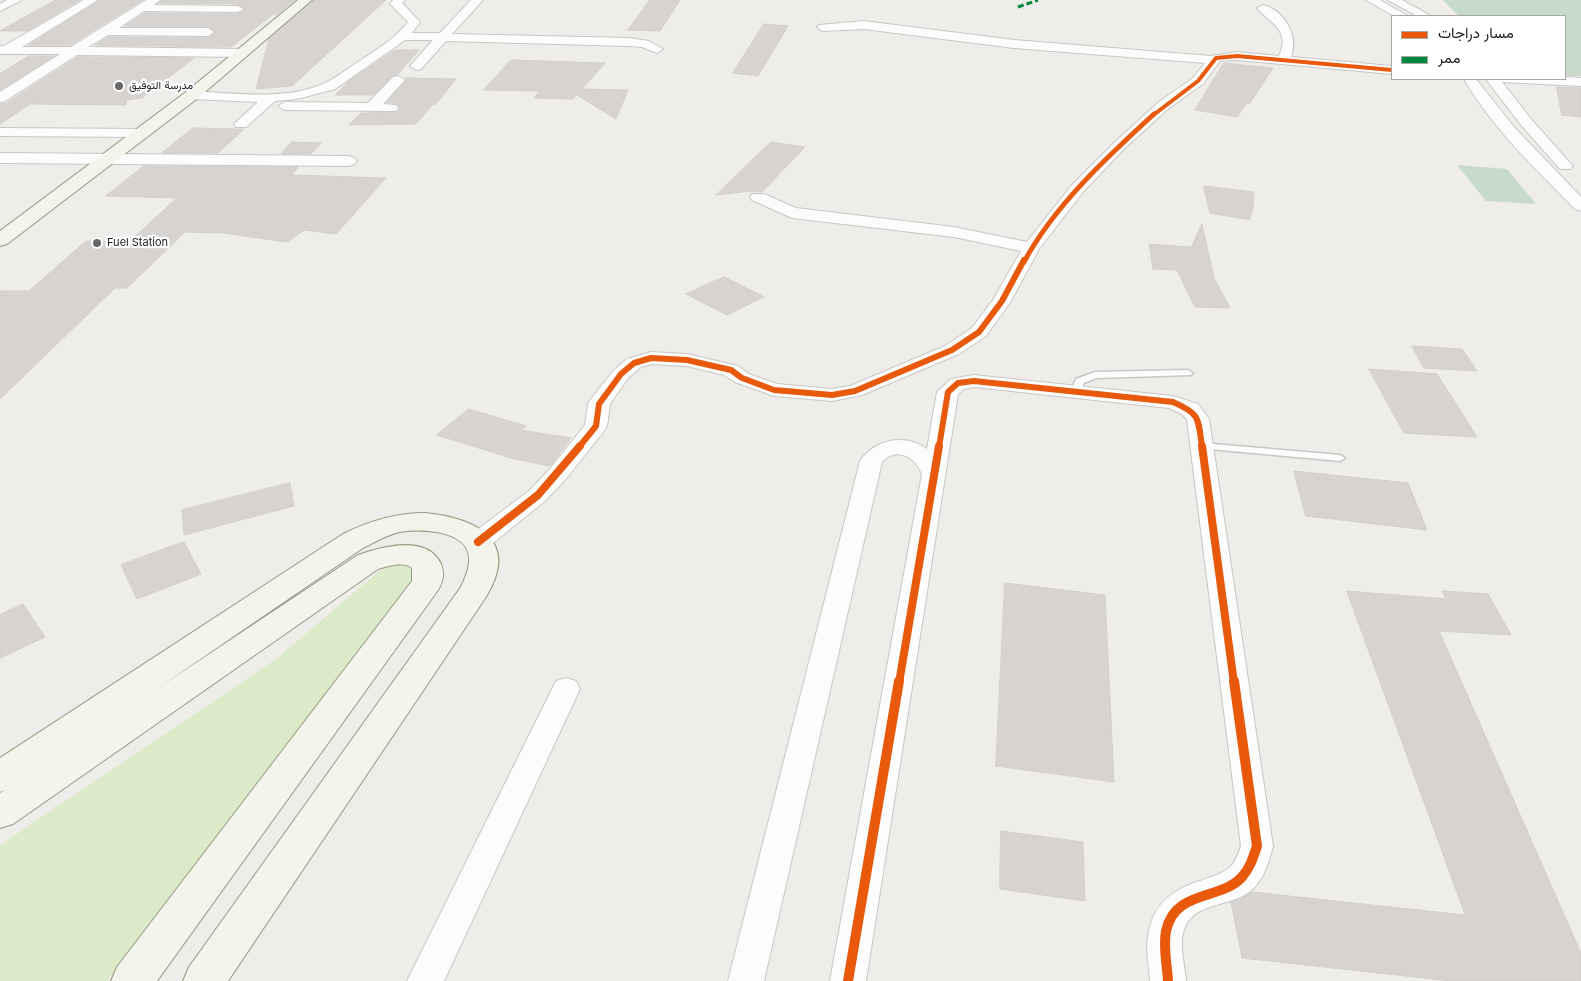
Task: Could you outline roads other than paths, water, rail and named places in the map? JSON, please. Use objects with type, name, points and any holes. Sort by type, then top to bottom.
[{"type":"main road","points":[[0,240],[192,95],[306,0]]},
{"type":"main road","points":[[0,777],[369,532],[406,522],[432,522],[456,527],[469,534],[478,542],[484,553],[486,564],[483,577],[476,590],[204,981]]},
{"type":"main road","points":[[0,814],[368,562],[392,554],[404,554],[423,560],[428,567],[427,583],[132,981]]},
{"type":"street","points":[[0,8],[16,0]]},
{"type":"street","points":[[3,50],[92,0]]},
{"type":"street","points":[[0,98],[154,0]]},
{"type":"street","points":[[180,52],[250,0]]},
{"type":"street","points":[[241,124],[266,102],[330,86],[402,36],[414,22],[396,4],[399,0]]},
{"type":"street","points":[[416,66],[477,0]]},
{"type":"street","points":[[1372,0],[1400,15]]},
{"type":"street","points":[[1394,0],[1423,15]]},
{"type":"street","points":[[141,8],[238,8]]},
{"type":"street","points":[[1263,8],[1282,24],[1288,33],[1290,42],[1283,60]]},
{"type":"street","points":[[824,27],[864,25],[1007,43],[1215,60]]},
{"type":"street","points":[[106,31],[216,26]]},
{"type":"street","points":[[402,36],[629,42],[657,48]]},
{"type":"street","points":[[3,50],[243,53]]},
{"type":"street","points":[[478,542],[538,495],[557,475],[596,426],[598,404],[621,374],[634,363],[652,358],[687,360],[731,370],[742,378],[774,390],[832,395],[856,391],[952,350],[979,332],[1002,301],[1032,248],[1077,189],[1120,145],[1164,105],[1198,81],[1215,60],[1220,57],[1283,60],[1391,70]]},
{"type":"street","points":[[371,108],[398,80]]},
{"type":"street","points":[[1471,80],[1504,124],[1581,206]]},
{"type":"street","points":[[1494,80],[1526,122],[1573,175]]},
{"type":"street","points":[[1530,80],[1581,82]]},
{"type":"street","points":[[192,95],[266,102],[391,108]]},
{"type":"street","points":[[0,132],[136,137]]},
{"type":"street","points":[[0,143],[136,137]]},
{"type":"street","points":[[0,158],[349,161]]},
{"type":"street","points":[[758,197],[792,212],[954,232],[1032,248]]},
{"type":"street","points":[[848,981],[948,392],[958,384],[974,381],[1164,400],[1182,405],[1196,414],[1198,419],[1257,846],[1255,861],[1248,873],[1238,882],[1225,889],[1196,896],[1174,912],[1168,923],[1165,936],[1168,981]]},
{"type":"street","points":[[746,981],[871,461],[881,450],[904,447],[942,433]]},
{"type":"street","points":[[904,447],[924,456],[933,467],[934,474]]},
{"type":"street","points":[[425,981],[566,689]]},
{"type":"lane","points":[[1076,391],[1080,381],[1095,375],[1188,373]]},
{"type":"lane","points":[[1202,446],[1340,458]]},
{"type":"place","name":"مدرسة التوفيق","points":[[119,86]]},
{"type":"place","name":"Fuel Station","points":[[97,243]]}]
